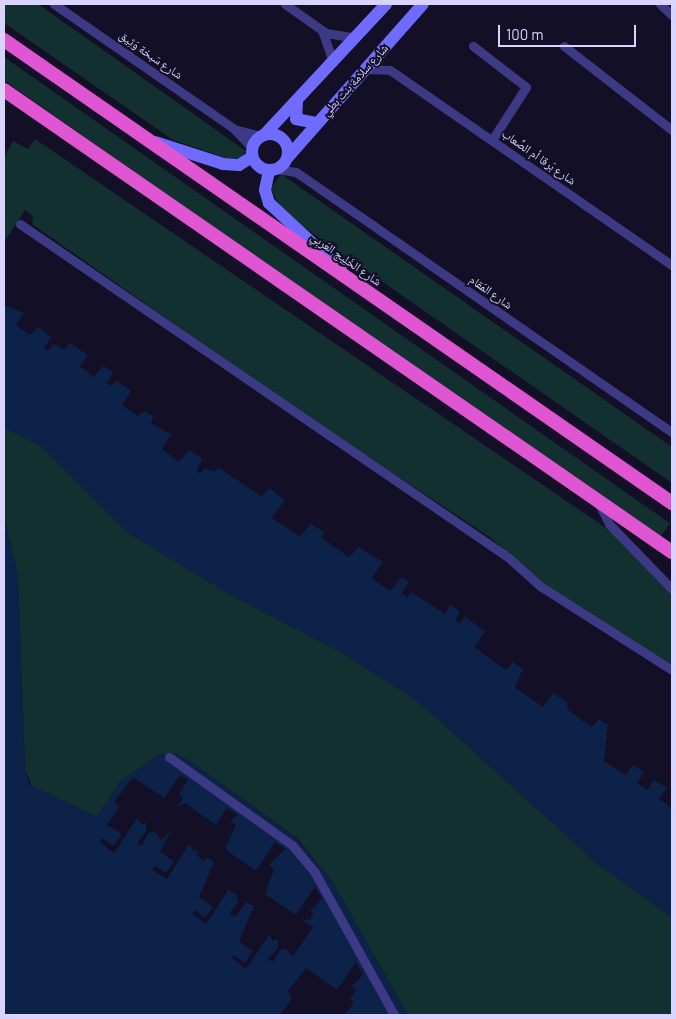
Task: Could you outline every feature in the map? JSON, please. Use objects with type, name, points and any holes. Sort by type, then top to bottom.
[{"type":"highway","name":"شارع الخَلِيج العَربِي","points":[[4,40],[672,503]]},
{"type":"highway","points":[[4,90],[672,552]]},
{"type":"main road","points":[[148,140],[223,164],[239,165],[252,152],[262,136],[297,102],[386,4]]},
{"type":"main road","name":"شارع سلامة بنت بطي","points":[[273,170],[287,158],[423,4]]},
{"type":"main road","points":[[297,102],[296,119],[316,123]]},
{"type":"main road","points":[[262,136],[282,139],[287,158]]},
{"type":"main road","points":[[252,152],[273,170],[265,190],[269,203],[334,261],[346,277]]},
{"type":"street","name":"شارع سَبخة وَثِيق","points":[[54,4],[233,128],[252,152]]},
{"type":"street","points":[[285,4],[319,29],[332,36],[356,38]]},
{"type":"street","points":[[660,4],[672,15]]},
{"type":"street","points":[[319,29],[329,42],[333,62]]},
{"type":"street","points":[[473,46],[526,87],[492,140]]},
{"type":"street","points":[[564,46],[672,130]]},
{"type":"street","points":[[365,69],[390,70],[384,48]]},
{"type":"street","name":"شارع بَرقا أم الصَّعاب","points":[[390,70],[672,265]]},
{"type":"street","name":"شارع سَبخة وَثِيق","points":[[233,128],[262,136]]},
{"type":"street","name":"شارع المَقام","points":[[287,158],[296,172],[672,432]]},
{"type":"street","name":"شارع المَقام","points":[[273,170],[296,172]]},
{"type":"street","points":[[20,224],[509,558],[546,590],[672,670]]},
{"type":"street","points":[[597,500],[610,524],[672,589]]},
{"type":"street","points":[[169,758],[298,851],[322,885],[394,1015]]},
{"type":"green space","points":[[4,4],[38,4],[246,151],[238,162],[173,140],[4,23]]},
{"type":"green space","points":[[4,57],[670,523],[659,539],[4,80]]},
{"type":"green space","points":[[35,139],[612,532],[672,594],[672,666],[544,584],[491,538],[278,397],[32,224],[33,217],[25,210],[4,242],[4,157],[13,141],[28,149]]},
{"type":"green space","points":[[281,174],[672,447],[672,483],[282,212],[271,188]]},
{"type":"green space","points":[[4,428],[39,444],[127,532],[236,598],[336,649],[418,701],[599,865],[672,917],[672,1015],[408,1015],[330,878],[297,838],[191,762],[176,754],[160,754],[120,782],[97,817],[33,788],[25,770],[18,577],[4,518]]},
{"type":"water","points":[[4,305],[24,313],[16,325],[30,335],[38,327],[51,337],[44,348],[48,351],[54,344],[64,350],[69,343],[88,355],[80,366],[94,377],[103,366],[113,372],[107,383],[112,386],[116,380],[131,391],[122,405],[138,416],[144,411],[153,416],[151,423],[171,434],[162,449],[179,462],[189,450],[203,459],[196,470],[200,473],[205,468],[214,472],[218,467],[262,497],[269,488],[285,500],[272,518],[300,537],[311,524],[324,532],[321,538],[349,557],[359,547],[383,562],[372,578],[390,591],[402,577],[409,582],[402,593],[407,597],[412,592],[445,614],[450,605],[460,611],[455,621],[460,623],[465,616],[485,632],[474,647],[506,670],[513,662],[523,669],[515,687],[542,707],[554,693],[568,703],[567,709],[592,727],[599,719],[608,725],[604,761],[626,775],[633,765],[644,772],[637,783],[647,790],[654,780],[667,788],[659,799],[672,808],[672,917],[599,865],[418,701],[336,649],[236,598],[127,532],[39,444],[4,428]]},
{"type":"water","points":[[4,518],[18,577],[25,770],[29,784],[97,817],[120,782],[160,754],[176,754],[191,762],[296,838],[330,878],[408,1015],[4,1015]]},
{"type":"pier","points":[[180,775],[188,780],[179,794],[183,798],[177,807],[185,803],[216,825],[227,808],[238,815],[230,821],[236,825],[225,849],[256,871],[275,842],[285,849],[269,865],[274,869],[265,894],[296,915],[315,887],[322,899],[310,911],[314,914],[310,920],[301,919],[313,927],[293,956],[286,949],[280,950],[273,962],[268,959],[278,948],[278,939],[273,941],[269,935],[246,969],[232,958],[234,955],[245,963],[253,951],[239,942],[254,906],[246,902],[235,917],[229,914],[238,903],[237,895],[228,890],[206,924],[192,914],[195,910],[205,918],[213,907],[199,897],[214,862],[207,857],[204,861],[197,856],[198,849],[194,851],[189,844],[167,879],[152,870],[155,866],[166,873],[174,861],[160,852],[171,831],[161,840],[155,831],[148,833],[142,846],[137,843],[146,832],[146,822],[142,825],[137,818],[114,853],[100,842],[102,838],[113,846],[122,834],[107,825],[119,807],[114,802],[133,777],[164,798]]},
{"type":"pier","points":[[356,962],[363,975],[352,986],[356,990],[350,999],[354,1002],[345,1015],[280,1015],[292,999],[288,991],[306,968],[337,990]]}]
